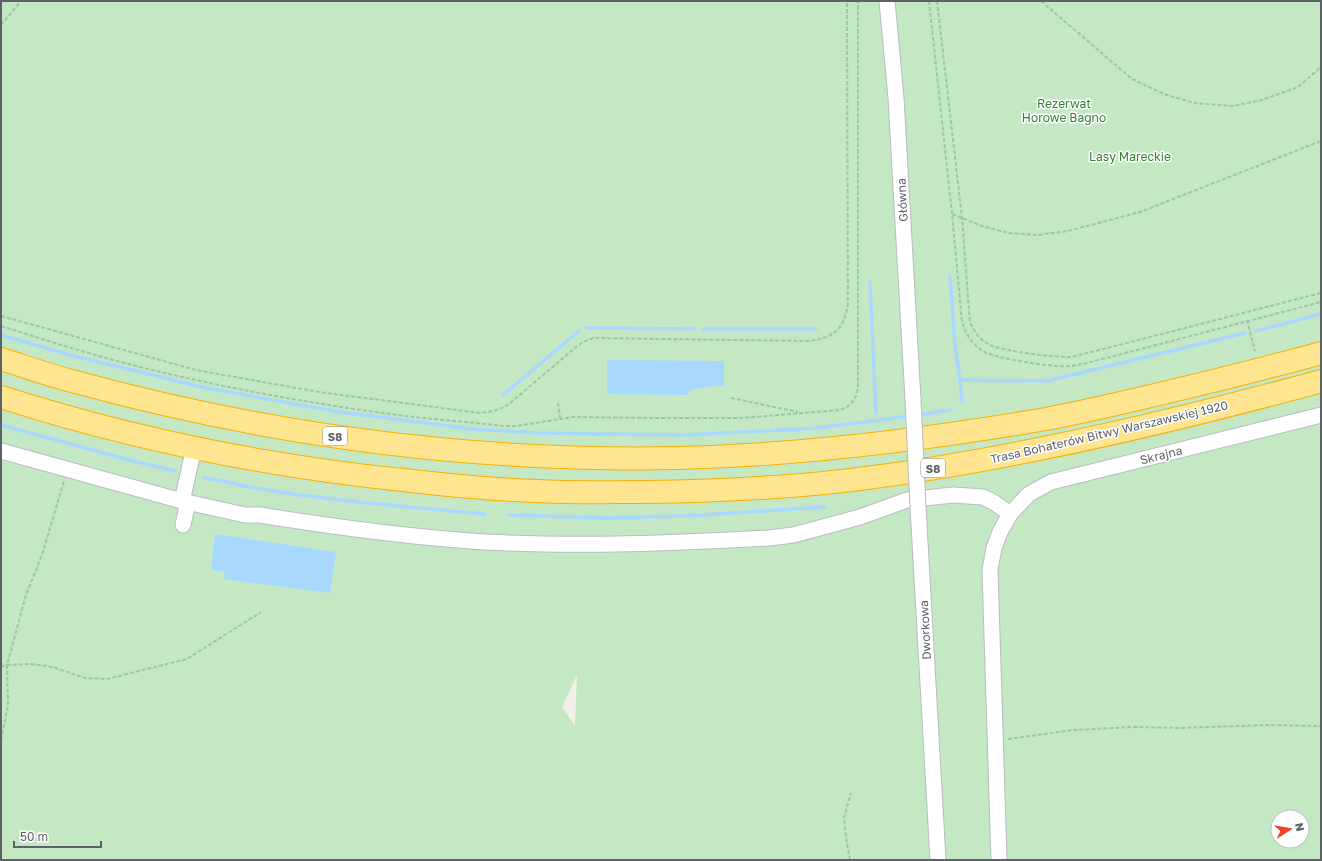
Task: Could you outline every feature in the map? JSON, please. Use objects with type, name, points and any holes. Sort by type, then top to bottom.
[{"type":"highway","name":"S8","points":[[1,359],[69,380],[147,401],[220,417],[312,432],[406,445],[465,451],[548,456],[678,458],[801,451],[865,445],[919,439],[1048,419],[1157,395],[1321,353]]},
{"type":"highway","name":"Trasa Bohaterów Bitwy Warszawskiej 1920","points":[[194,448],[284,465],[359,476],[454,486],[537,491],[595,492],[716,490],[801,485],[868,478],[985,460],[1189,416],[1321,381]]},
{"type":"highway","name":"S8","points":[[1,397],[59,415],[194,448]]},
{"type":"street","name":"Główna","points":[[887,1],[896,98],[913,400]]},
{"type":"street","name":"Dworkowa","points":[[913,400],[938,860]]},
{"type":"street","name":"Skrajna","points":[[1010,514],[1029,494],[1051,482],[1321,415]]},
{"type":"street","points":[[183,525],[185,502],[194,448]]},
{"type":"street","points":[[1,451],[185,502],[244,515],[260,515],[357,529],[486,542],[618,545],[769,538],[793,535],[860,517],[907,500],[953,495],[983,497],[995,503],[1010,514],[1000,532],[994,548],[990,570],[999,860]]},
{"type":"path","points":[[1,25],[22,1]]},
{"type":"path","points":[[1,316],[196,370],[319,392],[480,413],[501,409],[509,404],[576,347],[593,338],[820,340],[828,337],[836,331],[843,322],[848,304],[847,1]]},
{"type":"path","points":[[1,326],[81,351],[143,368],[293,399],[406,416],[503,426],[516,426],[574,417],[741,418],[840,410],[846,408],[855,399],[858,388],[858,1]]},
{"type":"path","points":[[929,1],[962,322],[966,333],[973,343],[987,354],[1044,364],[1072,366],[1321,302]]},
{"type":"path","points":[[937,1],[962,218],[970,323],[976,334],[983,341],[989,345],[1002,349],[1045,356],[1072,357],[1321,293]]},
{"type":"path","points":[[1041,1],[1132,80],[1164,94],[1194,104],[1233,106],[1262,100],[1298,87],[1321,67]]},
{"type":"path","points":[[952,214],[982,226],[1009,234],[1038,235],[1068,231],[1140,212],[1321,141]]},
{"type":"path","points":[[1247,320],[1255,351]]},
{"type":"path","points":[[731,398],[801,413]]},
{"type":"path","points":[[558,403],[560,418]]},
{"type":"path","points":[[1,740],[8,706],[7,665],[26,595],[42,555],[68,469]]},
{"type":"path","points":[[1,667],[7,665],[31,664],[53,667],[85,678],[107,679],[187,659],[261,612]]},
{"type":"path","points":[[1007,739],[1073,730],[1134,727],[1180,728],[1267,725],[1321,726]]},
{"type":"path","points":[[850,860],[844,818],[851,793]]},
{"type":"green space","points":[[1,1],[1321,1],[1321,860],[1,860]],"holes":[[[577,675],[575,726],[562,707]]]},
{"type":"water","points":[[607,360],[724,361],[724,385],[689,390],[688,395],[607,394]]},
{"type":"water","points":[[215,534],[336,552],[330,593],[224,579],[225,572],[211,570]]},
{"type":"waterway","points":[[950,276],[955,346],[960,380]]},
{"type":"waterway","points":[[870,282],[876,413]]},
{"type":"waterway","points":[[1256,331],[1321,314]]},
{"type":"waterway","points":[[587,328],[694,329]]},
{"type":"waterway","points":[[703,329],[816,329]]},
{"type":"waterway","points":[[503,395],[579,331]]},
{"type":"waterway","points":[[962,401],[960,380],[1047,381],[1245,333]]},
{"type":"waterway","points":[[1,335],[70,355],[206,388],[339,412],[472,429],[538,433],[686,435],[817,428],[910,416]]},
{"type":"waterway","points":[[918,415],[950,410]]},
{"type":"waterway","points":[[1,425],[175,471]]},
{"type":"waterway","points":[[204,478],[260,489],[316,497],[485,514]]},
{"type":"waterway","points":[[510,515],[608,518],[686,516],[825,507]]},
{"type":"park label","name":"Rezerwat Horowe Bagno","points":[[1064,110]]},
{"type":"park label","name":"Lasy Mareckie","points":[[1130,156]]}]
